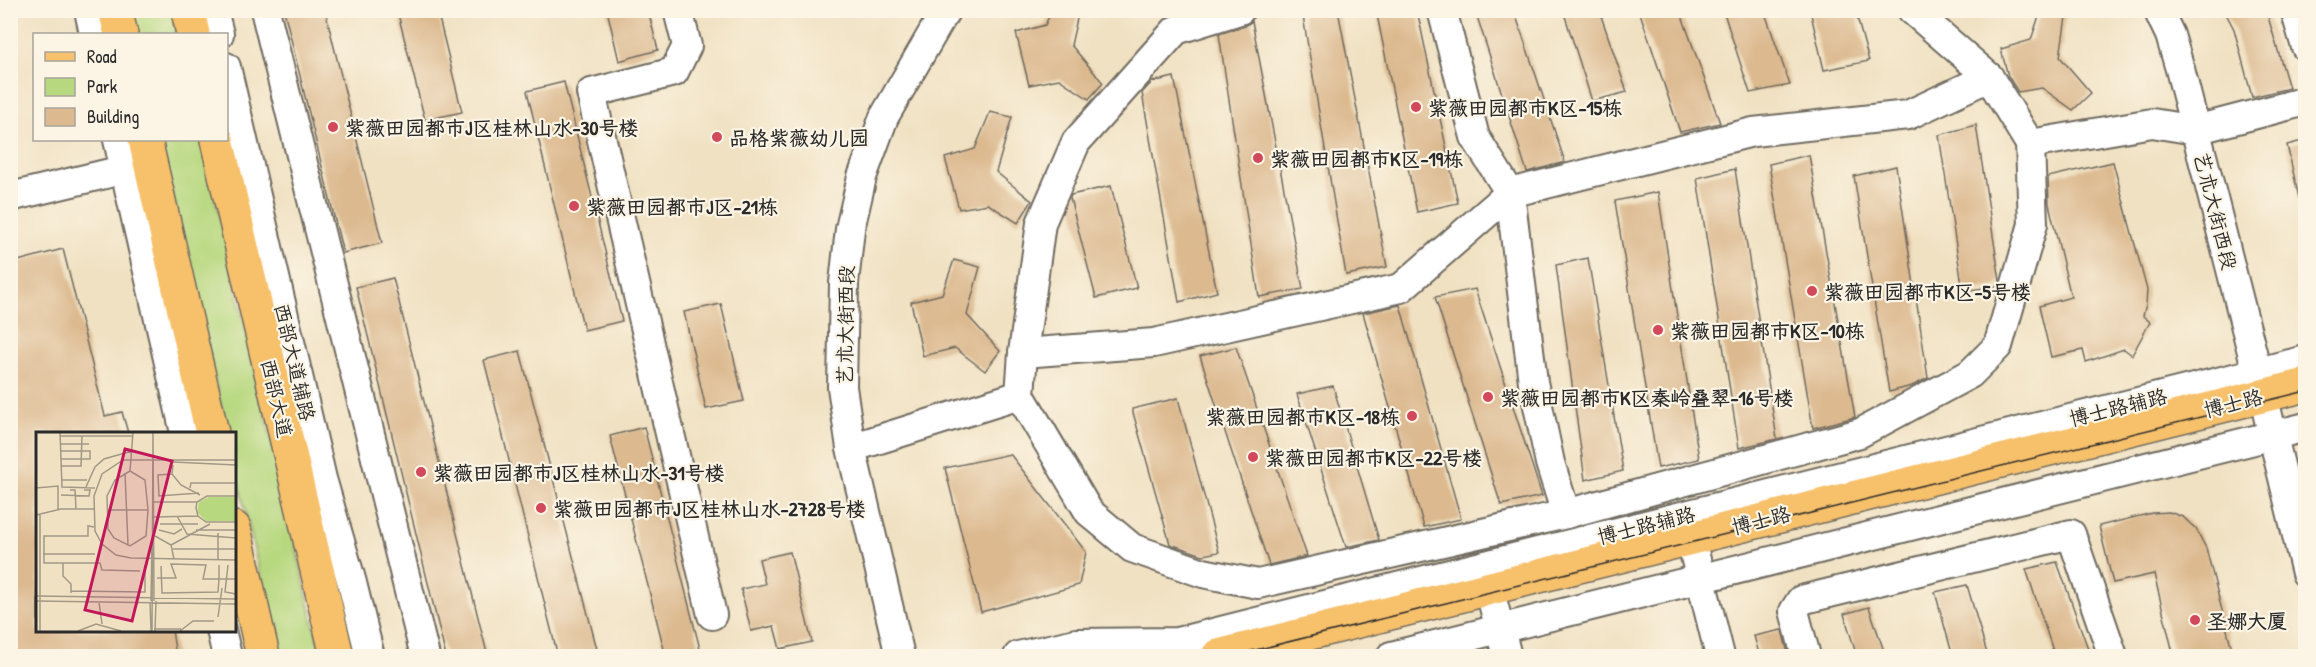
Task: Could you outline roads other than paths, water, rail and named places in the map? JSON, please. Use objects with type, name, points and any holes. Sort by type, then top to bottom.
[{"type":"main road","points":[[115,10],[121,33]]},
{"type":"main road","points":[[188,10],[193,33]]},
{"type":"main road","name":"西部大道","points":[[218,141],[337,657]]},
{"type":"main road","points":[[134,152],[212,432]]},
{"type":"main road","name":"博士路","points":[[1218,657],[1492,597],[2265,404],[2306,384]]},
{"type":"main road","name":"博士路","points":[[2265,404],[2306,404]]},
{"type":"main road","points":[[236,537],[264,657]]},
{"type":"main road","name":"博士路","points":[[1291,657],[1492,597]]},
{"type":"street","points":[[89,10],[94,33]]},
{"type":"street","points":[[213,10],[219,33]]},
{"type":"street","points":[[265,10],[425,657]]},
{"type":"street","points":[[678,10],[687,46],[674,72],[591,93],[712,615]]},
{"type":"street","name":"艺术大街西段","points":[[900,657],[851,448],[842,387],[844,283],[850,228],[862,177],[884,117],[946,10]]},
{"type":"street","points":[[1240,10],[1176,30],[1076,142],[1041,223],[1023,353],[1020,395],[1089,512],[1132,548],[1203,573],[1258,584],[1566,514],[1860,433],[1970,374],[1998,346],[2033,224],[2030,144],[1989,77],[1912,10]]},
{"type":"street","points":[[1442,10],[1475,136],[1510,193],[1533,382],[1550,463],[1566,514]]},
{"type":"street","name":"艺术大街西段","points":[[2158,10],[2170,35],[2195,130],[2306,573]]},
{"type":"street","points":[[2295,10],[2306,47]]},
{"type":"street","name":"西部大道辅路","points":[[228,76],[322,479],[370,657]]},
{"type":"street","points":[[1023,353],[1154,343],[1401,288],[1510,193],[1753,132],[1908,116],[1989,77]]},
{"type":"street","points":[[2030,144],[2152,123],[2195,130],[2306,101]]},
{"type":"street","points":[[10,180],[134,152]]},
{"type":"street","points":[[10,197],[134,152]]},
{"type":"street","points":[[134,152],[185,432]]},
{"type":"street","name":"博士路辅路","points":[[1692,547],[2265,404],[2306,360]]},
{"type":"street","points":[[851,448],[1020,395]]},
{"type":"street","name":"博士路辅路","points":[[2265,404],[2306,427]]},
{"type":"street","points":[[1806,657],[1794,611],[1801,600],[2071,534],[2113,657]]},
{"type":"street","points":[[1692,547],[1720,657]]},
{"type":"street","points":[[1018,657],[1076,643],[1178,642],[1492,597]]},
{"type":"street","points":[[1391,657],[1492,597]]},
{"type":"street","points":[[1492,597],[1507,657]]},
{"type":"street","points":[[221,631],[227,657]]},
{"type":"tram line","points":[[1231,656],[2306,391]]},
{"type":"place","name":"紫薇田园都市K区-15栋","points":[[1416,107]]},
{"type":"place","name":"紫薇田园都市J区桂林山水-30号楼","points":[[333,127]]},
{"type":"place","name":"品格紫薇幼儿园","points":[[717,137]]},
{"type":"place","name":"紫薇田园都市K区-19栋","points":[[1258,158]]},
{"type":"place","name":"紫薇田园都市J区-21栋","points":[[574,206]]},
{"type":"place","name":"紫薇田园都市K区-5号楼","points":[[1812,291]]},
{"type":"place","name":"紫薇田园都市K区-10栋","points":[[1658,330]]},
{"type":"place","name":"紫薇田园都市K区秦岭叠翠-16号楼","points":[[1488,397]]},
{"type":"place","name":"紫薇田园都市K区-18栋","points":[[1412,416]]},
{"type":"place","name":"紫薇田园都市K区-22号楼","points":[[1253,457]]},
{"type":"place","name":"紫薇田园都市J区桂林山水-31号楼","points":[[421,472]]},
{"type":"place","name":"紫薇田园都市J区桂林山水-2728号楼","points":[[541,508]]},
{"type":"place","name":"圣娜大厦","points":[[2195,620]]}]
